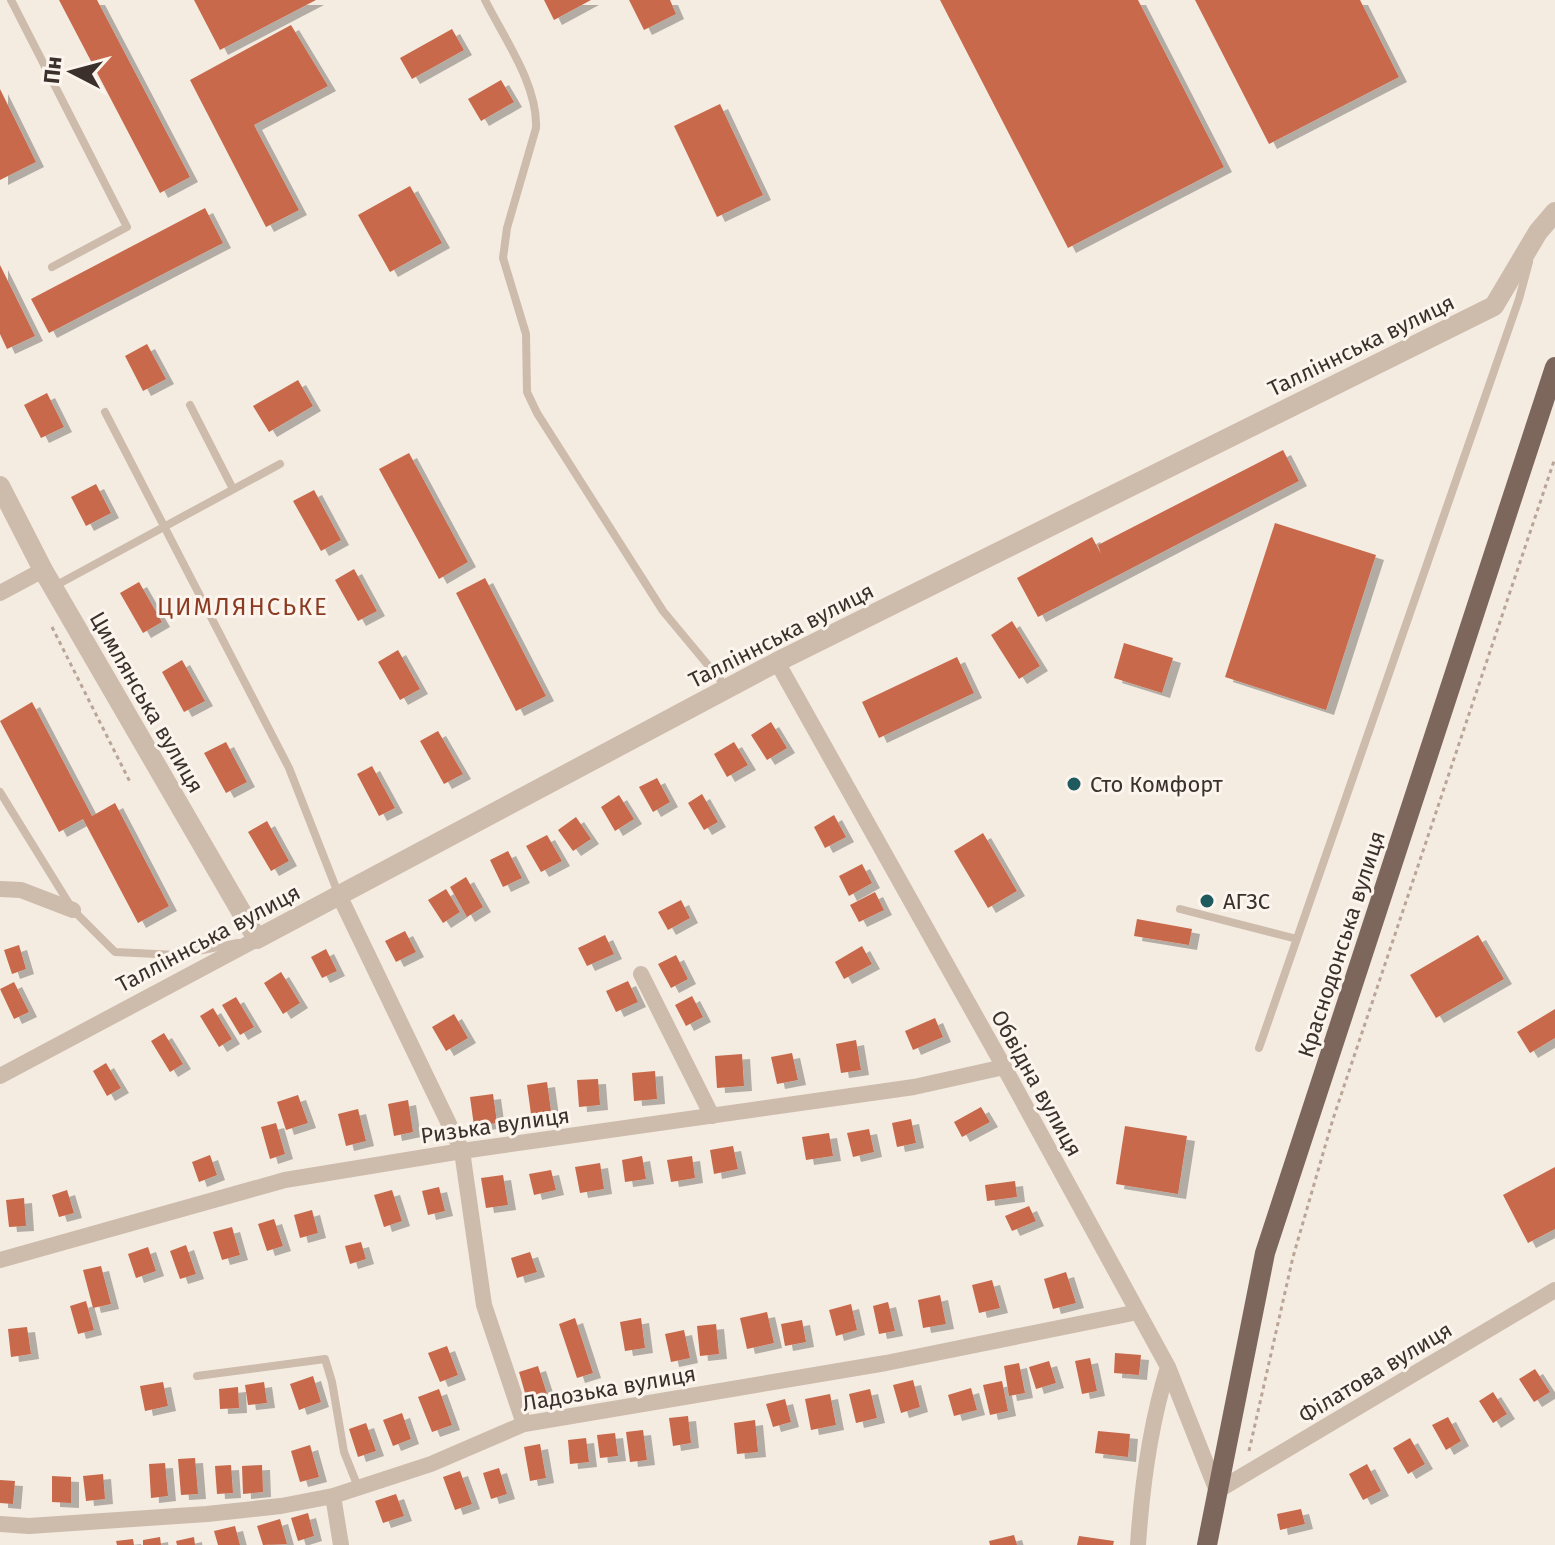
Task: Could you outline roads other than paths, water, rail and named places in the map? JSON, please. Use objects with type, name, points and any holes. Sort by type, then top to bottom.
[{"type":"main road","name":"Краснодонська вулиця","points":[[1207,1545],[1265,1253],[1555,367]]},
{"type":"street","name":"Талліннська вулиця","points":[[0,1076],[777,662],[1494,306],[1538,232],[1555,212]]},
{"type":"street","name":"Цимлянська вулиця","points":[[0,486],[48,579],[257,939]]},
{"type":"street","points":[[0,593],[48,579]]},
{"type":"street","name":"Обвідна вулиця","points":[[777,662],[1168,1367],[1217,1491]]},
{"type":"street","points":[[0,889],[21,890],[73,910]]},
{"type":"street","points":[[339,895],[462,1151],[484,1305],[524,1424]]},
{"type":"street","points":[[641,974],[712,1116]]},
{"type":"street","name":"Ризька вулиця","points":[[0,1260],[285,1180],[462,1151],[914,1087],[1004,1067]]},
{"type":"street","name":"Філатова вулиця","points":[[1217,1491],[1555,1290]]},
{"type":"street","name":"Ладозька вулиця","points":[[0,1524],[29,1526],[281,1506],[333,1496],[431,1464],[524,1424],[886,1363],[1138,1312]]},
{"type":"street","points":[[1138,1545],[1141,1499],[1154,1411],[1168,1367]]},
{"type":"street","points":[[333,1496],[341,1545]]},
{"type":"lane","points":[[11,0],[127,227],[52,267]]},
{"type":"lane","points":[[485,0],[533,94],[537,111],[536,128],[503,245],[506,275],[526,334],[527,392],[537,413],[655,599],[727,689]]},
{"type":"lane","points":[[1259,1048],[1514,313],[1538,232]]},
{"type":"lane","points":[[190,405],[233,489]]},
{"type":"lane","points":[[105,412],[289,768],[339,895]]},
{"type":"lane","points":[[48,579],[164,526],[280,464]]},
{"type":"lane","points":[[0,792],[73,910],[115,952],[177,955],[257,939]]},
{"type":"lane","points":[[1180,909],[1297,939]]},
{"type":"lane","points":[[197,1376],[325,1359],[344,1452],[358,1488]]},
{"type":"place","name":"Сто Комфорт","points":[[1074,784]]},
{"type":"place","name":"АГЗС","points":[[1207,901]]},
{"type":"district","name":"ЦИМЛЯНСЬКЕ","points":[[243,607]]}]
